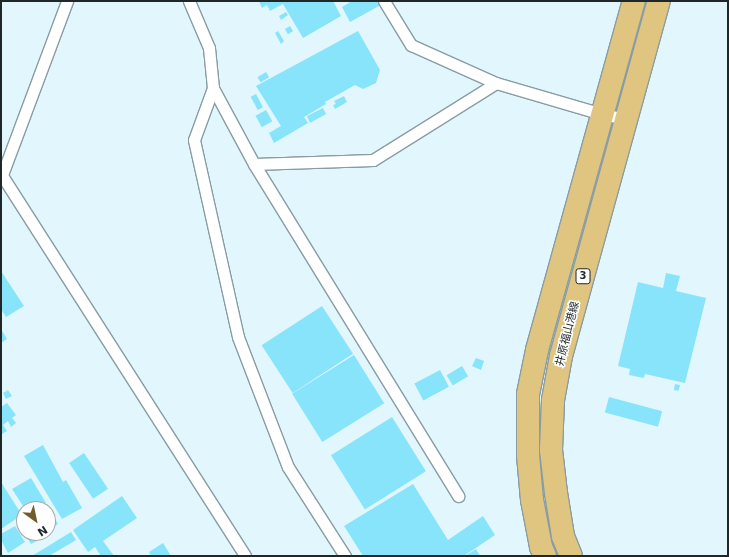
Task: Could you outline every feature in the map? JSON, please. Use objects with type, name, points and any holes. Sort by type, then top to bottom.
[{"type":"main road","name":"3","points":[[545,556],[541,547],[532,500],[528,455],[528,394],[537,350],[634,1]]},
{"type":"main road","name":"井原福山港線","points":[[571,556],[563,536],[551,450],[553,400],[561,356],[659,1]]},
{"type":"lane","points":[[67,1],[1,174],[245,556]]},
{"type":"lane","points":[[188,1],[209,48],[213,88],[254,164],[458,496]]},
{"type":"lane","points":[[384,1],[411,45],[496,83],[602,114],[626,119]]},
{"type":"lane","points":[[254,164],[373,160],[496,83]]},
{"type":"lane","points":[[213,88],[194,140],[238,337],[288,467],[345,556]]},
{"type":"building","points":[[259,1],[333,1],[341,16],[303,38],[283,4],[270,11],[267,5],[262,8]]},
{"type":"building","points":[[352,1],[388,1],[350,22],[342,7]]},
{"type":"building","points":[[286,12],[288,15],[281,20],[279,16]]},
{"type":"building","points":[[290,26],[293,31],[288,34],[285,29]]},
{"type":"building","points":[[278,31],[284,41],[281,44],[275,33]]},
{"type":"building","points":[[358,31],[380,70],[376,83],[363,89],[355,85],[325,102],[326,104],[304,117],[308,123],[274,143],[269,133],[281,126],[256,86]]},
{"type":"building","points":[[266,72],[269,77],[261,82],[257,77]]},
{"type":"building","points":[[256,94],[263,107],[258,110],[251,97]]},
{"type":"building","points":[[344,96],[347,102],[335,109],[333,105],[336,104],[334,101]]},
{"type":"building","points":[[323,108],[326,114],[310,123],[307,116]]},
{"type":"building","points":[[266,110],[272,121],[262,127],[256,116]]},
{"type":"building","points":[[1,271],[24,306],[6,317],[1,309]]},
{"type":"building","points":[[666,273],[680,276],[676,291],[706,298],[685,383],[645,374],[644,378],[629,375],[630,369],[618,366],[638,282],[663,288]]},
{"type":"building","points":[[322,306],[353,354],[293,393],[262,345]]},
{"type":"building","points":[[1,329],[7,339],[1,343]]},
{"type":"building","points":[[354,355],[384,403],[322,442],[292,394]]},
{"type":"building","points":[[476,358],[484,361],[481,370],[472,366]]},
{"type":"building","points":[[462,366],[468,376],[453,386],[447,375]]},
{"type":"building","points":[[440,370],[449,387],[423,400],[414,384]]},
{"type":"building","points":[[675,384],[680,385],[679,391],[674,390]]},
{"type":"building","points":[[8,390],[12,396],[6,399],[3,393]]},
{"type":"building","points":[[609,397],[662,411],[658,427],[605,412]]},
{"type":"building","points":[[7,403],[16,415],[12,418],[16,423],[11,427],[8,421],[3,425],[7,431],[2,434],[1,407]]},
{"type":"building","points":[[392,417],[426,471],[365,509],[331,455]]},
{"type":"building","points":[[43,445],[63,482],[66,480],[82,508],[62,519],[56,509],[56,501],[51,501],[24,456]]},
{"type":"building","points":[[84,453],[108,489],[93,499],[69,463]]},
{"type":"building","points":[[31,478],[45,501],[20,501],[12,489]]},
{"type":"building","points":[[1,482],[16,506],[16,519],[1,529]]},
{"type":"building","points":[[413,484],[448,540],[483,516],[495,535],[464,556],[363,556],[344,526]]},
{"type":"building","points":[[122,496],[137,518],[103,541],[114,556],[101,556],[95,547],[88,552],[73,530]]},
{"type":"building","points":[[15,526],[16,541],[25,542],[8,553],[1,540],[1,534]]},
{"type":"building","points":[[71,532],[76,540],[49,556],[32,556]]},
{"type":"building","points":[[29,541],[37,541],[31,544]]},
{"type":"building","points":[[163,543],[171,556],[151,556],[149,552]]},
{"type":"building","points":[[476,549],[480,556],[465,556]]}]
